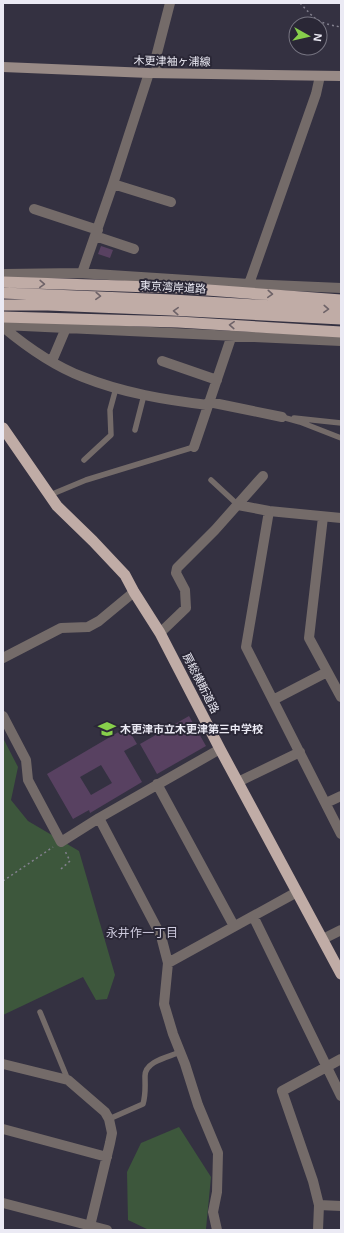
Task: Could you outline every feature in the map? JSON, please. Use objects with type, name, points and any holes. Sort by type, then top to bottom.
[{"type":"highway","points":[[3,282],[181,288],[341,300]]},
{"type":"highway","name":"東京湾岸道路","points":[[3,293],[164,299],[341,310]]},
{"type":"highway","points":[[3,305],[125,308],[341,319]]},
{"type":"highway","points":[[3,317],[178,322],[341,332]]},
{"type":"highway","name":"房総横断道路","points":[[3,428],[57,506],[93,540],[125,574],[134,592],[160,633],[341,974]]},
{"type":"main road","name":"木更津袖ヶ浦線","points":[[3,68],[153,73],[341,76]]},
{"type":"street","points":[[82,273],[153,73],[170,3]]},
{"type":"street","points":[[249,284],[316,94],[320,76]]},
{"type":"street","points":[[114,184],[171,202]]},
{"type":"street","points":[[34,209],[134,249]]},
{"type":"street","points":[[3,276],[5,274],[82,273],[249,284],[341,288]]},
{"type":"street","points":[[3,326],[341,341]]},
{"type":"street","points":[[3,326],[26,346],[82,377],[144,395],[209,404],[282,417]]},
{"type":"street","points":[[52,361],[66,328]]},
{"type":"street","points":[[194,447],[232,335]]},
{"type":"street","points":[[162,361],[217,380]]},
{"type":"street","points":[[160,633],[186,608],[185,590],[176,573],[177,568],[238,505],[263,476]]},
{"type":"street","points":[[238,505],[269,511],[341,518]]},
{"type":"street","points":[[269,511],[246,647],[341,834]]},
{"type":"street","points":[[323,517],[309,638],[327,672],[338,686],[341,697]]},
{"type":"street","points":[[3,658],[61,628],[88,627],[99,621],[134,592]]},
{"type":"street","points":[[273,700],[327,672]]},
{"type":"street","points":[[3,716],[26,760],[28,780],[61,842],[99,818],[220,748]]},
{"type":"street","points":[[238,782],[300,752]]},
{"type":"street","points":[[157,784],[234,926]]},
{"type":"street","points":[[326,803],[341,796]]},
{"type":"street","points":[[99,818],[161,936],[168,963],[164,1004],[172,1034],[180,1052],[198,1105],[218,1153],[216,1192],[213,1212],[217,1230]]},
{"type":"street","points":[[168,963],[297,892]]},
{"type":"street","points":[[253,916],[341,1096]]},
{"type":"street","points":[[323,939],[341,930]]},
{"type":"street","points":[[318,1230],[319,1205],[313,1181],[282,1091],[341,1060]]},
{"type":"street","points":[[3,1064],[68,1080],[105,1112],[109,1119],[112,1133],[90,1228]]},
{"type":"street","points":[[3,1130],[106,1157]]},
{"type":"street","points":[[3,1203],[90,1228],[106,1230]]},
{"type":"street","points":[[319,1205],[341,1206]]},
{"type":"lane","points":[[84,460],[111,435],[110,410],[116,388]]},
{"type":"lane","points":[[135,430],[144,395]]},
{"type":"lane","points":[[282,417],[341,423]]},
{"type":"lane","points":[[282,417],[300,422],[341,438]]},
{"type":"lane","points":[[50,495],[86,480],[194,447]]},
{"type":"lane","points":[[211,480],[238,505]]},
{"type":"lane","points":[[40,1012],[68,1080]]},
{"type":"lane","points":[[109,1119],[142,1104],[146,1095],[145,1073],[147,1067],[180,1052]]},
{"type":"path","points":[[300,3],[318,21],[341,27]]},
{"type":"path","points":[[3,881],[61,842],[70,862],[61,869]]},
{"type":"green space","points":[[3,738],[18,767],[11,800],[28,821],[79,851],[115,975],[107,999],[96,1000],[83,977],[3,1015]]},
{"type":"green space","points":[[179,1127],[211,1177],[206,1229],[149,1230],[128,1220],[127,1172],[141,1143]]},
{"type":"building","points":[[101,246],[113,250],[110,258],[98,254]]},
{"type":"building","points":[[189,716],[206,746],[157,774],[140,744]]},
{"type":"building","points":[[127,727],[137,744],[124,751],[142,782],[90,813],[89,810],[73,819],[47,774]],"holes":[[[101,765],[112,783],[91,795],[80,777]]]},
{"type":"place","name":"木更津市立木更津第三中学校","points":[[107,729]]},
{"type":"district","name":"永井作一丁目","points":[[142,933]]}]
